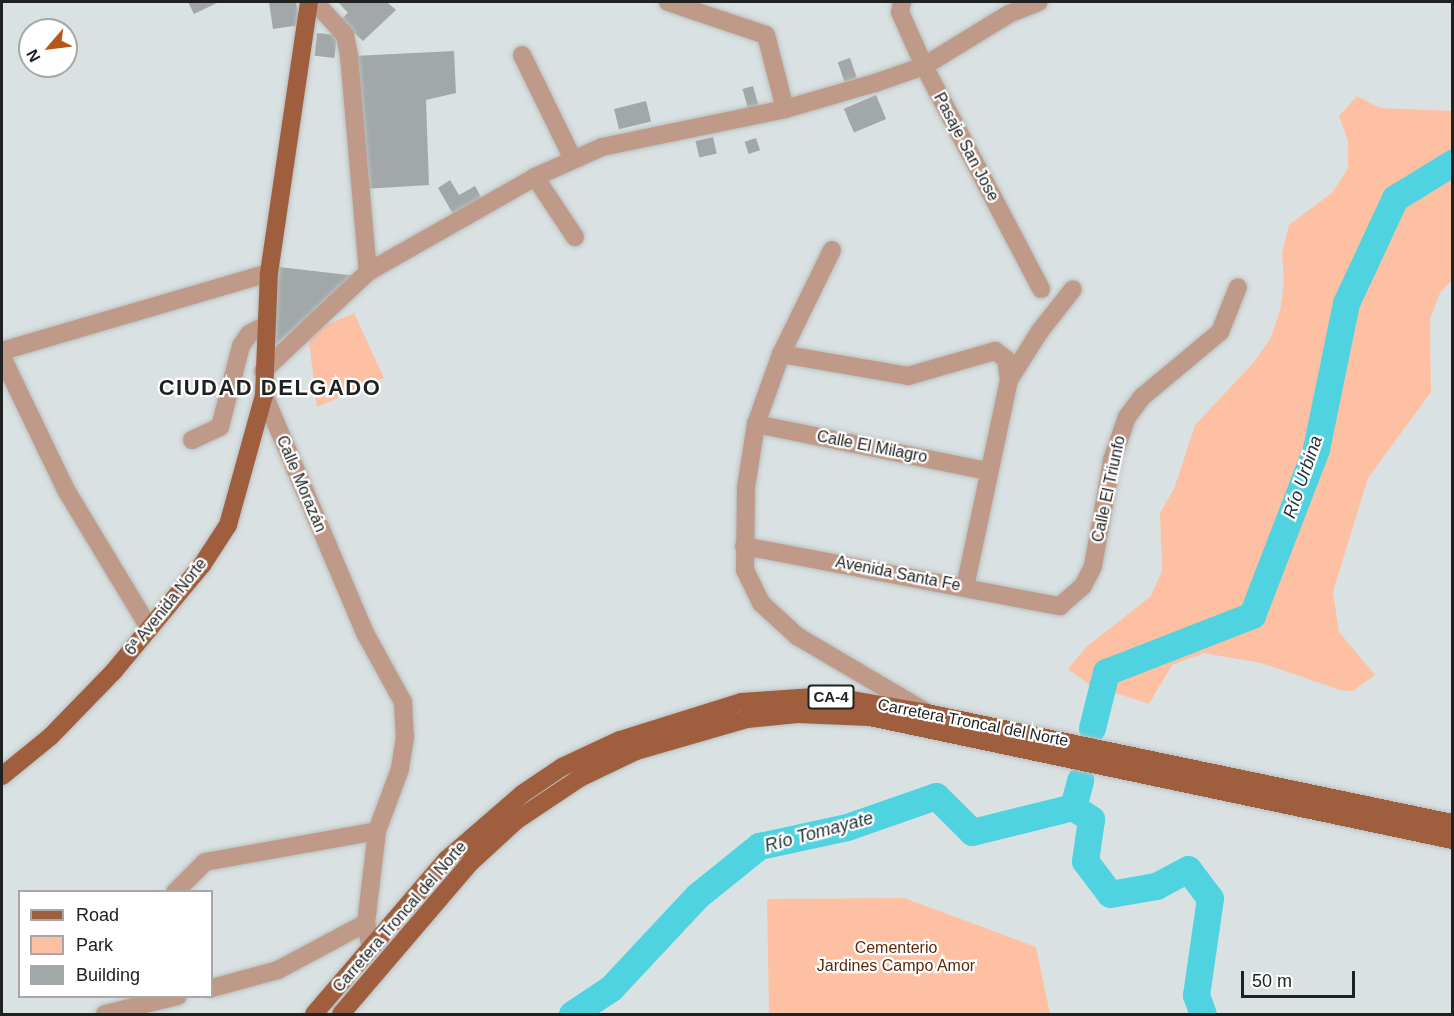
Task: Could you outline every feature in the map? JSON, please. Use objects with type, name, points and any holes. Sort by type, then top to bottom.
[{"type":"main road","name":"Calle Morazán","points":[[264,395],[263,370],[269,273],[309,2]]},
{"type":"main road","name":"6ª Avenida Norte","points":[[2,776],[51,736],[150,628],[202,565],[228,525],[264,395]]},
{"type":"main road","name":"Carretera Troncal del Norte","points":[[314,1014],[447,859],[495,815],[562,767],[620,740],[713,708],[767,698],[829,696],[927,713],[1452,823]]},
{"type":"main road","name":"Carretera Troncal del Norte","points":[[341,1014],[465,869],[517,820],[580,778],[627,755],[694,731],[747,719],[798,714],[870,717],[1452,840]]},
{"type":"street","points":[[315,2],[345,35],[349,56],[368,272]]},
{"type":"street","points":[[668,2],[766,35],[785,109]]},
{"type":"street","name":"Pasaje San Jose","points":[[902,2],[900,12],[924,66],[1041,290]]},
{"type":"street","points":[[263,370],[368,272],[535,177],[602,147],[785,109],[924,66],[1009,14],[1039,2]]},
{"type":"street","points":[[522,55],[573,159]]},
{"type":"street","points":[[535,177],[575,237]]},
{"type":"street","points":[[832,250],[781,354],[756,424],[746,487],[744,546],[747,577],[771,613],[801,638],[927,713]]},
{"type":"street","points":[[2,351],[269,273]]},
{"type":"street","name":"Calle El Triunfo","points":[[1051,607],[1064,604],[1077,593],[1093,566],[1112,460],[1127,417],[1142,397],[1220,332],[1238,287]]},
{"type":"street","points":[[965,586],[988,471],[1010,380],[1040,331],[1073,289]]},
{"type":"street","points":[[192,440],[220,427],[242,346],[249,334],[266,325]]},
{"type":"street","points":[[781,354],[908,375],[995,351],[1008,362],[1010,380]]},
{"type":"street","points":[[2,357],[66,490],[150,628]]},
{"type":"street","name":"Calle Morazán","points":[[264,395],[365,633],[403,702],[405,737],[400,769],[377,831],[366,922],[371,949]]},
{"type":"street","name":"Calle El Milagro","points":[[756,424],[988,471]]},
{"type":"street","name":"Avenida Santa Fe","points":[[744,546],[965,586],[1051,607]]},
{"type":"street","points":[[176,890],[204,862],[377,831]]},
{"type":"street","points":[[213,988],[268,974],[366,922]]},
{"type":"street","points":[[105,1014],[170,998]]},
{"type":"green space","points":[[1357,96],[1380,108],[1452,111],[1452,280],[1440,293],[1430,319],[1431,392],[1368,478],[1333,592],[1339,632],[1375,675],[1353,691],[1340,690],[1261,663],[1204,653],[1172,665],[1149,704],[1088,684],[1068,669],[1086,647],[1150,597],[1162,571],[1160,513],[1174,489],[1195,425],[1254,362],[1270,339],[1280,311],[1284,282],[1282,253],[1289,225],[1333,192],[1348,168],[1348,141],[1339,116]]},
{"type":"green space","points":[[354,313],[384,378],[317,407],[308,333]]},
{"type":"green space","name":"Cementerio Jardines Campo Amor","points":[[904,898],[1036,947],[1050,1014],[769,1014],[767,899]]},
{"type":"building","points":[[188,2],[219,2],[194,14]]},
{"type":"building","points":[[269,2],[296,2],[300,25],[273,29]]},
{"type":"building","points":[[338,2],[387,2],[396,10],[363,41],[340,20],[348,13]]},
{"type":"building","points":[[317,33],[337,35],[334,58],[315,56]]},
{"type":"building","points":[[454,51],[456,93],[426,100],[429,185],[363,189],[354,56]]},
{"type":"building","points":[[850,58],[857,78],[845,82],[838,62]]},
{"type":"building","points":[[753,86],[759,107],[748,110],[742,89]]},
{"type":"building","points":[[876,95],[886,119],[854,133],[844,109]]},
{"type":"building","points":[[646,101],[651,121],[619,129],[614,109]]},
{"type":"building","points":[[713,137],[717,154],[699,158],[695,141]]},
{"type":"building","points":[[756,138],[760,150],[749,154],[745,142]]},
{"type":"building","points":[[450,180],[459,195],[475,186],[483,201],[453,214],[438,188]]},
{"type":"building","points":[[279,267],[357,276],[275,345],[271,342]]},
{"type":"waterway","name":"Río Urbina","points":[[1092,728],[1106,672],[1252,615],[1316,449],[1346,303],[1395,198],[1452,163]]},
{"type":"waterway","name":"Río Urbina","points":[[1073,807],[1080,780]]},
{"type":"waterway","name":"Río Tomayate","points":[[572,1014],[611,988],[697,896],[759,846],[847,827],[936,796],[972,832],[1073,807]]},
{"type":"waterway","points":[[1073,807],[1091,819],[1085,861],[1110,894],[1156,886],[1188,869],[1210,898],[1196,995],[1203,1014]]},
{"type":"district","name":"CIUDAD DELGADO","points":[[270,388]]}]
